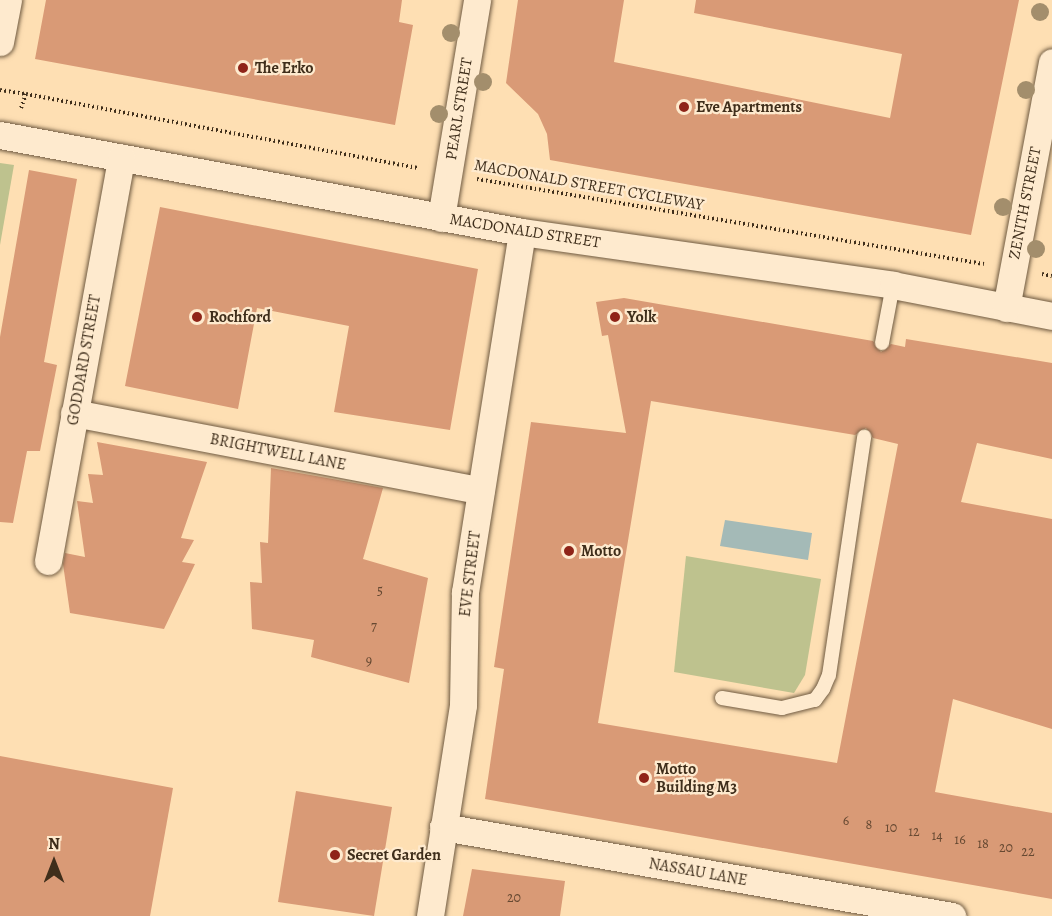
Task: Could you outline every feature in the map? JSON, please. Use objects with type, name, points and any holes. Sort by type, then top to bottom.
[{"type":"street","points":[[0,42],[8,0]]},
{"type":"street","name":"PEARL STREET","points":[[441,218],[477,0]]},
{"type":"street","name":"ZENITH STREET","points":[[1006,308],[1052,62]]},
{"type":"street","name":"MACDONALD STREET","points":[[5,136],[522,232],[893,285],[1052,316]]},
{"type":"street","name":"GODDARD STREET","points":[[48,561],[121,158]]},
{"type":"street","name":"EVE STREET","points":[[430,916],[463,705],[465,592],[522,232]]},
{"type":"street","name":"BRIGHTWELL LANE","points":[[74,413],[481,491]]},
{"type":"street","name":"NASSAU LANE","points":[[443,827],[952,916]]},
{"type":"lane","points":[[882,343],[893,285]]},
{"type":"lane","points":[[722,698],[782,708],[815,700],[823,689],[829,675],[864,436]]},
{"type":"path","name":"MACDONALD STREET CYCLEWAY","points":[[0,90],[448,174],[1052,276]]},
{"type":"path","points":[[5,136],[26,94]]},
{"type":"green space","points":[[0,163],[14,165],[0,245]]},
{"type":"green space","points":[[686,556],[821,579],[805,675],[794,693],[674,672]]},
{"type":"water","points":[[725,520],[812,533],[808,560],[720,546]]},
{"type":"building","name":"The Erko","points":[[46,0],[402,0],[399,22],[413,25],[395,125],[35,59]]},
{"type":"building","points":[[518,0],[624,0],[614,62],[890,118],[902,54],[694,13],[696,0],[1019,0],[971,235],[550,160],[547,134],[538,114],[506,83]]},
{"type":"building","points":[[29,170],[77,179],[44,362],[57,365],[40,451],[27,451],[13,523],[0,522],[0,337]]},
{"type":"building","name":"Rochford","points":[[160,207],[478,269],[450,430],[334,412],[349,326],[257,308],[238,409],[125,386]]},
{"type":"building","points":[[624,298],[873,341],[881,352],[891,344],[905,347],[906,339],[1052,363],[1052,459],[977,443],[961,502],[1052,519],[1052,729],[953,699],[935,792],[1052,813],[1052,899],[485,799],[504,669],[494,667],[531,422],[626,433],[608,335],[602,336],[596,302]],"holes":[[[651,401],[855,435],[866,428],[873,438],[898,444],[837,763],[598,723]]]},
{"type":"building","points":[[97,442],[207,462],[181,538],[194,540],[182,562],[195,564],[164,629],[70,613],[63,564],[65,553],[85,557],[77,501],[93,503],[88,474],[103,475]]},
{"type":"building","points":[[271,468],[383,488],[363,559],[428,578],[409,683],[311,657],[314,640],[252,629],[250,582],[262,583],[260,542],[268,543]]},
{"type":"building","points":[[0,756],[173,788],[150,916],[0,916]]},
{"type":"building","name":"Secret Garden","points":[[296,791],[392,807],[374,916],[278,902]]},
{"type":"building","points":[[472,869],[565,881],[560,916],[463,916]]},
{"type":"place","name":"The Erko","points":[[243,68]]},
{"type":"place","name":"Eve Apartments","points":[[684,107]]},
{"type":"place","name":"Rochford","points":[[197,317]]},
{"type":"place","name":"Yolk","points":[[615,317]]},
{"type":"place","name":"Motto","points":[[569,551]]},
{"type":"place","name":"Motto Building M3","points":[[644,778]]},
{"type":"place","name":"Secret Garden","points":[[335,855]]}]
